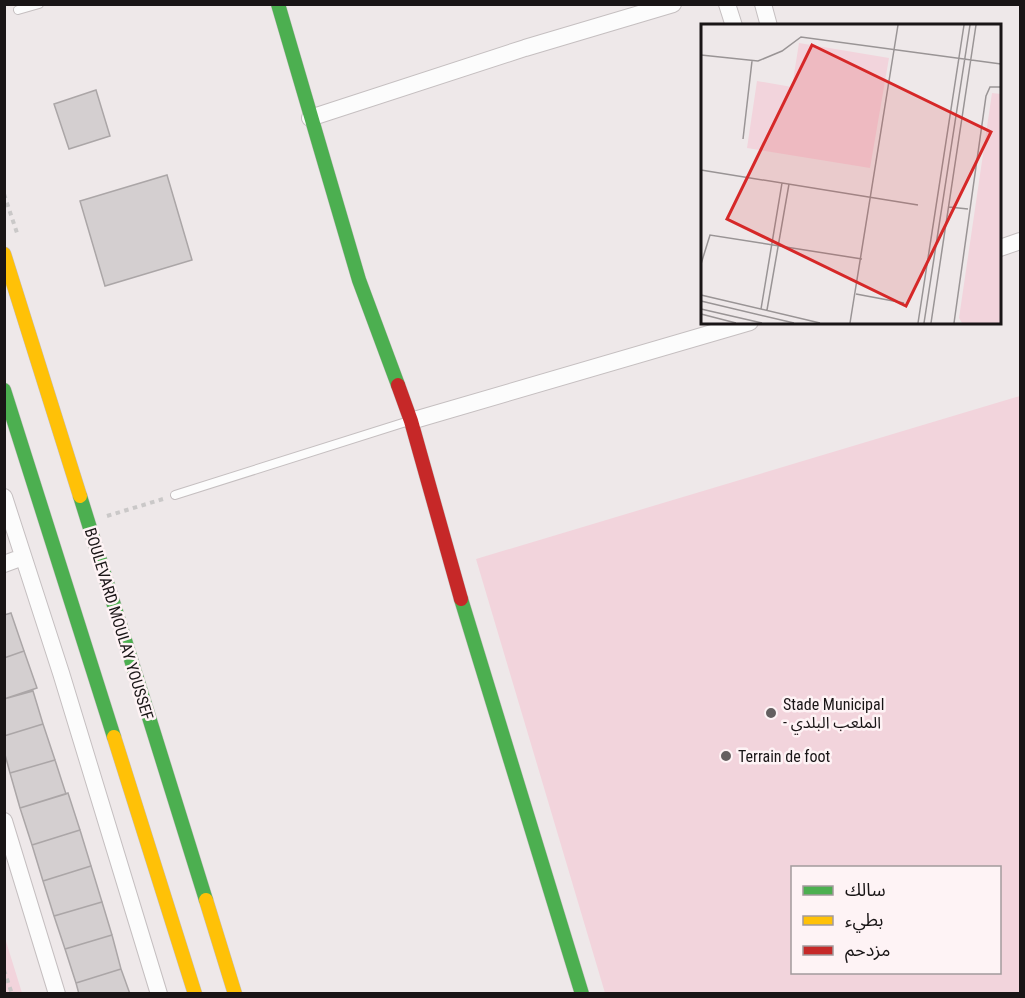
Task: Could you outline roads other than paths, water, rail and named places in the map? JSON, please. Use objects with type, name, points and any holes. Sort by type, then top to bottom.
[{"type":"street","points":[[279,4],[310,118],[359,280],[411,421],[467,622],[582,993]]},
{"type":"street","points":[[310,118],[525,48],[673,4]]},
{"type":"street","points":[[727,4],[733,24]]},
{"type":"street","points":[[763,4],[768,24]]},
{"type":"street","points":[[1001,247],[1020,241]]},
{"type":"street","name":"BOULEVARD MOULAY YOUSSEF","points":[[4,254],[235,993]]},
{"type":"street","points":[[411,421],[743,324]]},
{"type":"street","points":[[4,390],[195,993]]},
{"type":"street","points":[[4,497],[61,673],[159,993]]},
{"type":"street","points":[[4,564],[23,557]]},
{"type":"street","points":[[4,821],[57,993]]},
{"type":"lane","points":[[18,10],[39,4]]},
{"type":"lane","points":[[175,495],[411,421]]},
{"type":"place","name":"Stade Municipal - الملعب البلدي","points":[[771,713]]},
{"type":"place","name":"Terrain de foot","points":[[726,756]]}]
